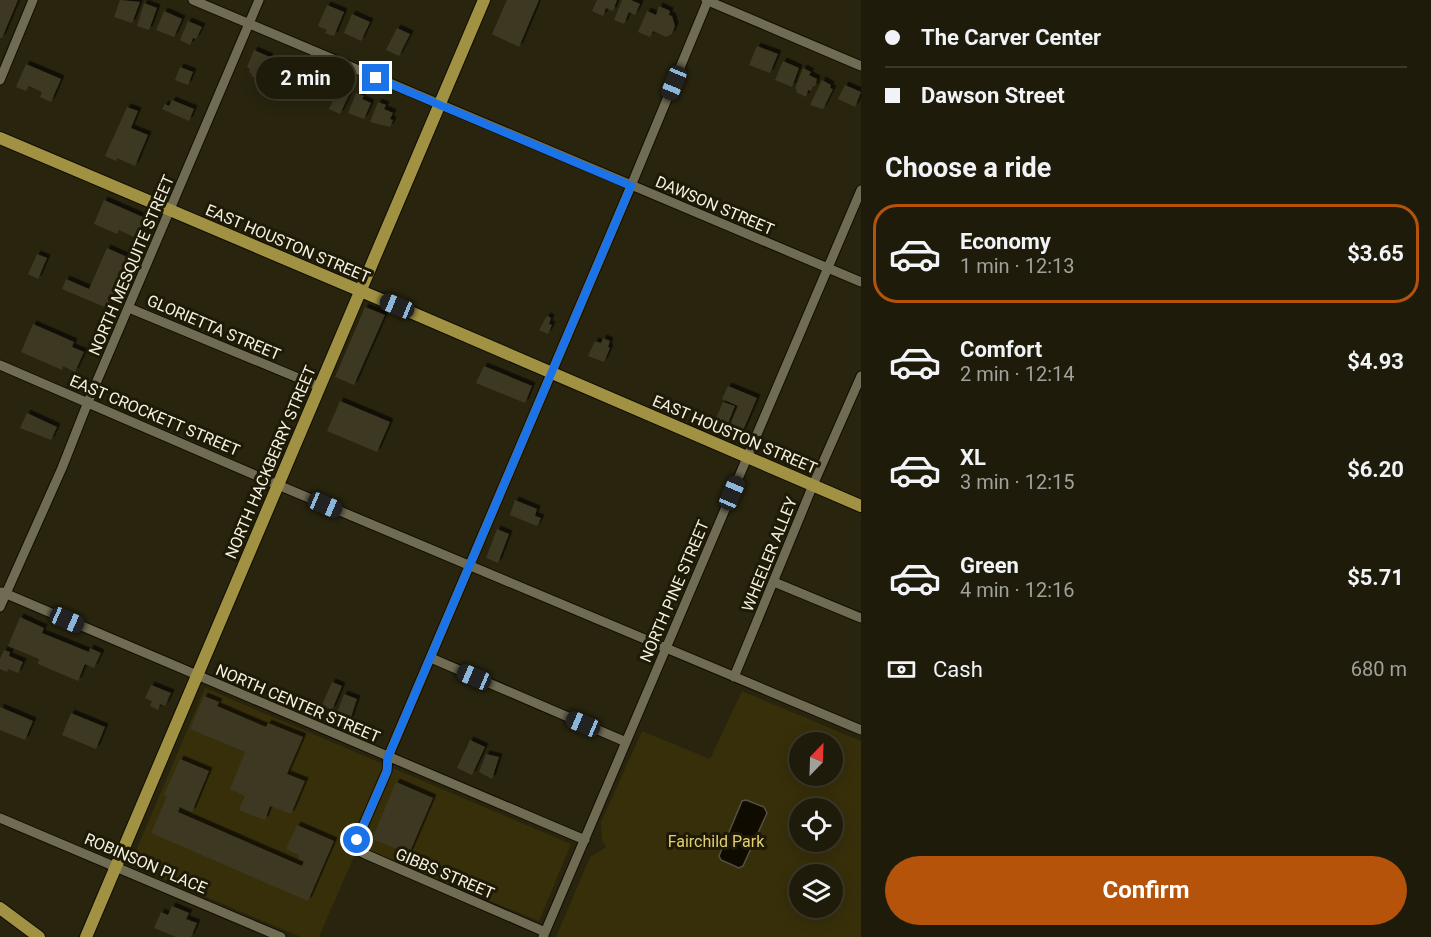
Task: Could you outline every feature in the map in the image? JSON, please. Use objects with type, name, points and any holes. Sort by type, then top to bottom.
[{"type":"main road","name":"NORTH HACKBERRY STREET","points":[[86,937],[484,0]]},
{"type":"main road","name":"EAST HOUSTON STREET","points":[[0,138],[861,506]]},
{"type":"main road","points":[[0,908],[39,937]]},
{"type":"street","points":[[0,80],[33,0]]},
{"type":"street","name":"DAWSON STREET","points":[[193,0],[861,282]]},
{"type":"street","name":"NORTH MESQUITE STREET","points":[[0,607],[3,592],[62,468],[259,0]]},
{"type":"street","points":[[707,0],[861,66]]},
{"type":"street","name":"GIBBS STREET","points":[[544,935],[361,852],[357,840],[387,771],[388,757],[631,186],[707,0]]},
{"type":"street","name":"NORTH PINE STREET","points":[[544,935],[860,193]]},
{"type":"street","name":"GLORIETTA STREET","points":[[129,308],[320,387]]},
{"type":"street","name":"EAST CROCKETT STREET","points":[[0,365],[278,485],[861,730]]},
{"type":"street","name":"WHEELER ALLEY","points":[[734,677],[813,485],[858,391],[861,376]]},
{"type":"street","points":[[774,582],[861,618]]},
{"type":"street","name":"NORTH CENTER STREET","points":[[3,592],[585,840]]},
{"type":"street","points":[[431,658],[626,742]]},
{"type":"street","name":"ROBINSON PLACE","points":[[0,818],[281,937]]},
{"type":"green space","points":[[205,688],[571,844],[539,921],[358,847],[319,937],[301,937],[130,865]]},
{"type":"green space","name":"Fairchild Park","points":[[742,691],[840,732],[789,732],[789,786],[843,786],[843,733],[861,741],[861,937],[556,937],[590,857],[606,847],[602,840],[601,822],[642,731],[710,759]]},
{"type":"shaded area","points":[[746,800],[764,807],[767,813],[743,866],[739,868],[721,860],[719,856],[742,801]]},
{"type":"building","points":[[0,0],[18,0],[2,38],[0,38]]},
{"type":"building","points":[[120,0],[140,2],[132,23],[114,17]]},
{"type":"building","points":[[507,0],[539,0],[519,47],[492,34]]},
{"type":"building","points":[[597,0],[617,0],[613,11],[606,8],[603,16],[592,11]]},
{"type":"building","points":[[622,0],[631,0],[640,4],[635,15],[629,12],[624,24],[614,20]]},
{"type":"building","points":[[144,3],[157,8],[149,30],[137,26]]},
{"type":"building","points":[[327,5],[344,12],[334,36],[325,33],[327,30],[318,26]]},
{"type":"building","points":[[659,6],[670,11],[669,15],[672,16],[675,26],[672,34],[666,37],[653,31],[650,37],[638,32],[647,11],[656,15]]},
{"type":"building","points":[[164,11],[182,19],[174,37],[156,30]]},
{"type":"building","points":[[352,14],[370,22],[361,41],[344,33]]},
{"type":"building","points":[[188,21],[202,27],[190,45],[180,40]]},
{"type":"building","points":[[397,28],[410,34],[399,56],[386,50]]},
{"type":"building","points":[[757,46],[778,54],[770,73],[749,65]]},
{"type":"building","points":[[254,50],[270,57],[259,79],[251,76],[250,69],[247,67]]},
{"type":"building","points":[[783,61],[799,68],[792,87],[775,80]]},
{"type":"building","points":[[26,64],[61,79],[51,102],[40,97],[42,92],[29,86],[26,91],[16,87]]},
{"type":"building","points":[[299,66],[313,72],[304,94],[289,88]]},
{"type":"building","points":[[180,67],[193,72],[188,85],[175,80]]},
{"type":"building","points":[[803,68],[817,79],[815,87],[813,86],[811,91],[808,90],[806,97],[796,92],[797,89],[795,89]]},
{"type":"building","points":[[314,75],[321,78],[311,99],[305,96]]},
{"type":"building","points":[[822,80],[831,85],[830,88],[833,89],[823,109],[810,105]]},
{"type":"building","points":[[336,84],[351,91],[340,114],[329,109],[333,101],[328,99]]},
{"type":"building","points":[[845,85],[861,92],[855,107],[838,99]]},
{"type":"building","points":[[356,93],[364,96],[362,99],[371,103],[364,119],[348,113]]},
{"type":"building","points":[[172,100],[194,109],[189,121],[162,109],[165,104],[169,106]]},
{"type":"building","points":[[378,102],[386,105],[384,109],[393,113],[390,127],[370,122]]},
{"type":"building","points":[[127,107],[138,111],[131,128],[148,135],[135,166],[117,158],[116,161],[105,156]]},
{"type":"building","points":[[104,200],[145,218],[136,238],[119,230],[117,234],[94,224]]},
{"type":"building","points":[[107,248],[134,260],[116,302],[111,300],[107,308],[62,289],[66,279],[89,289]]},
{"type":"building","points":[[37,254],[47,258],[38,279],[28,274]]},
{"type":"building","points":[[365,307],[385,315],[354,385],[335,377]]},
{"type":"building","points":[[547,316],[551,318],[549,324],[552,325],[548,334],[539,330]]},
{"type":"building","points":[[33,324],[74,342],[72,347],[84,352],[75,372],[63,366],[62,370],[21,352]]},
{"type":"building","points":[[603,338],[610,341],[608,347],[610,348],[604,362],[588,356],[595,341],[601,343]]},
{"type":"building","points":[[484,366],[532,386],[525,403],[476,383]]},
{"type":"building","points":[[728,386],[757,398],[742,433],[729,427],[738,406],[722,399]]},
{"type":"building","points":[[340,401],[390,422],[377,452],[327,431]]},
{"type":"building","points":[[723,402],[735,406],[727,426],[715,421]]},
{"type":"building","points":[[27,413],[57,427],[51,440],[20,428]]},
{"type":"building","points":[[515,500],[537,509],[535,516],[541,518],[537,526],[510,515]]},
{"type":"building","points":[[497,529],[509,534],[498,563],[486,558]]},
{"type":"building","points":[[20,617],[44,628],[42,633],[89,652],[90,648],[101,653],[94,668],[85,664],[78,681],[38,664],[39,659],[8,646]]},
{"type":"building","points":[[4,650],[10,652],[9,656],[23,662],[18,673],[0,669],[0,659]]},
{"type":"building","points":[[332,682],[342,686],[332,710],[322,705]]},
{"type":"building","points":[[151,685],[171,693],[165,706],[160,704],[158,710],[150,706],[152,701],[145,698]]},
{"type":"building","points":[[344,694],[357,699],[350,720],[337,713]]},
{"type":"building","points":[[204,696],[219,702],[217,706],[266,727],[268,723],[303,737],[287,774],[305,781],[291,814],[270,806],[265,820],[239,810],[245,796],[230,789],[245,752],[190,729]]},
{"type":"building","points":[[0,707],[33,721],[25,740],[0,730]]},
{"type":"building","points":[[71,713],[105,727],[96,749],[62,735]]},
{"type":"building","points":[[470,740],[485,747],[472,775],[457,768]]},
{"type":"building","points":[[486,754],[499,757],[492,779],[479,772]]},
{"type":"building","points":[[180,759],[209,771],[192,812],[180,807],[178,812],[302,866],[304,861],[298,859],[299,855],[286,849],[297,825],[334,841],[308,901],[151,833]]},
{"type":"building","points":[[396,782],[433,798],[409,854],[372,839]]},
{"type":"building","points":[[172,906],[189,913],[186,919],[197,923],[191,937],[176,937],[154,928],[161,912],[168,915]]},
{"type":"route","points":[[357,840],[387,771],[388,757],[631,186],[376,78]]}]
